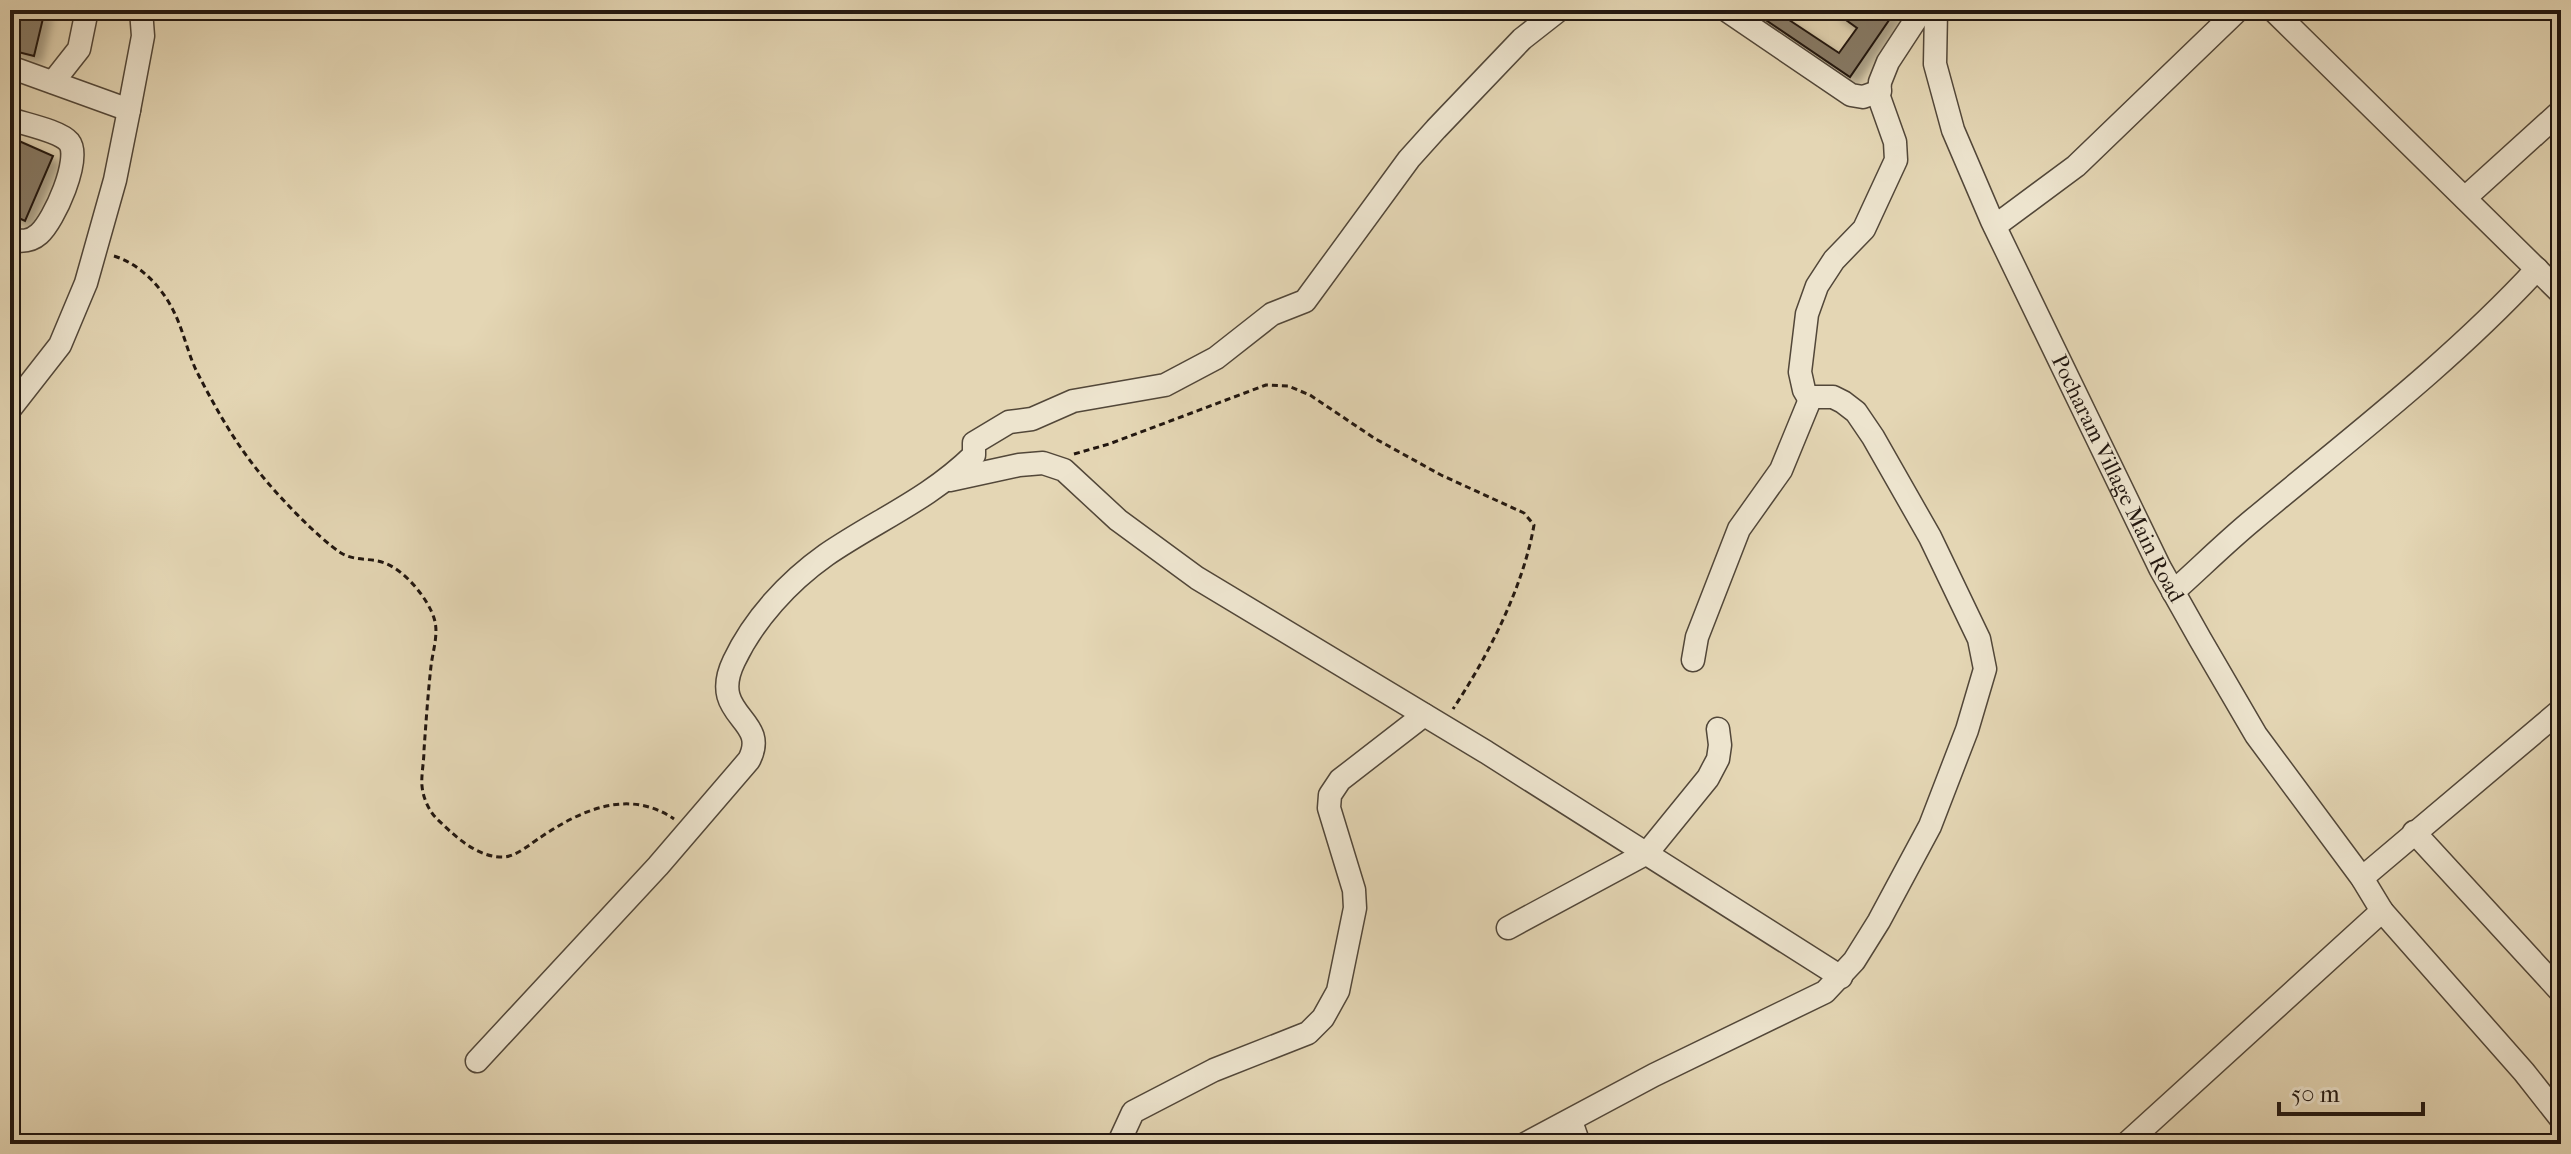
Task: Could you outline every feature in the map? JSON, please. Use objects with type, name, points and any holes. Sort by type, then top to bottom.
[{"type":"street","points":[[53,82],[79,49],[87,10]]},
{"type":"street","points":[[10,409],[60,345],[86,283],[115,180],[143,36],[141,10]]},
{"type":"street","points":[[477,1061],[691,830],[749,760],[756,746],[754,736],[730,704],[728,674],[754,624],[790,586],[828,554],[947,481],[974,455],[974,443],[1009,422],[1032,419],[1073,401],[1165,385],[1216,358],[1272,314],[1305,301],[1409,159],[1522,39],[1559,10]]},
{"type":"street","points":[[1726,10],[1851,95],[1863,97],[1880,91]]},
{"type":"street","points":[[1525,1144],[1654,1075],[1825,992],[1854,961],[1879,921],[1930,826],[1967,730],[1985,669],[1979,639],[1930,537],[1873,437],[1856,412],[1843,402],[1833,397],[1811,397],[1804,390],[1800,372],[1807,314],[1817,286],[1834,260],[1864,229],[1896,160],[1895,142],[1879,97],[1880,91],[1888,62],[1922,10]]},
{"type":"street","name":"Pocharam Village Main Road","points":[[1936,10],[1935,64],[1949,117],[1995,226],[2173,592],[2256,735],[2362,878],[2382,911],[2524,1072],[2561,1119]]},
{"type":"street","points":[[1995,226],[2076,166],[2238,10]]},
{"type":"street","points":[[2173,592],[2251,521],[2436,368],[2499,310],[2553,281],[2273,10]]},
{"type":"street","points":[[10,67],[129,110]]},
{"type":"street","points":[[2465,198],[2561,111]]},
{"type":"street","points":[[10,119],[63,137],[71,144],[74,156],[55,214],[30,240],[21,242],[10,239]]},
{"type":"street","points":[[1693,660],[1697,637],[1739,529],[1781,470],[1811,397]]},
{"type":"street","points":[[947,481],[1019,465],[1043,463],[1064,470],[1118,520],[1197,578],[1433,720],[1841,977]]},
{"type":"street","points":[[2362,878],[2561,710]]},
{"type":"street","points":[[1122,1144],[1121,1138],[1133,1112],[1214,1070],[1308,1033],[1323,1018],[1338,991],[1355,908],[1354,890],[1329,808],[1330,795],[1340,780],[1433,720]]},
{"type":"street","points":[[1508,928],[1647,853],[1708,778],[1718,759],[1718,729]]},
{"type":"street","points":[[2414,832],[2561,992]]},
{"type":"street","points":[[2126,1144],[2382,911]]},
{"type":"street","points":[[1571,1121],[1579,1144]]},
{"type":"path","points":[[96,250],[128,260],[146,274],[162,293],[175,312],[196,372],[259,472],[340,552],[355,560],[387,563],[412,582],[428,604],[435,621],[435,638],[422,788],[434,816],[458,838],[481,853],[505,857],[520,851],[565,820],[594,808],[628,802],[661,810],[691,830]]},
{"type":"path","points":[[1043,463],[1109,444],[1266,385],[1288,386],[1310,395],[1374,438],[1441,475],[1524,513],[1534,525],[1528,556],[1481,666],[1433,720]]},
{"type":"building","points":[[10,10],[45,10],[34,56],[10,50]]},
{"type":"building","points":[[1751,10],[1774,10],[1839,53],[1857,28],[1832,10],[1896,10],[1850,77]]},
{"type":"building","points":[[10,137],[53,156],[25,221],[10,214]]}]
